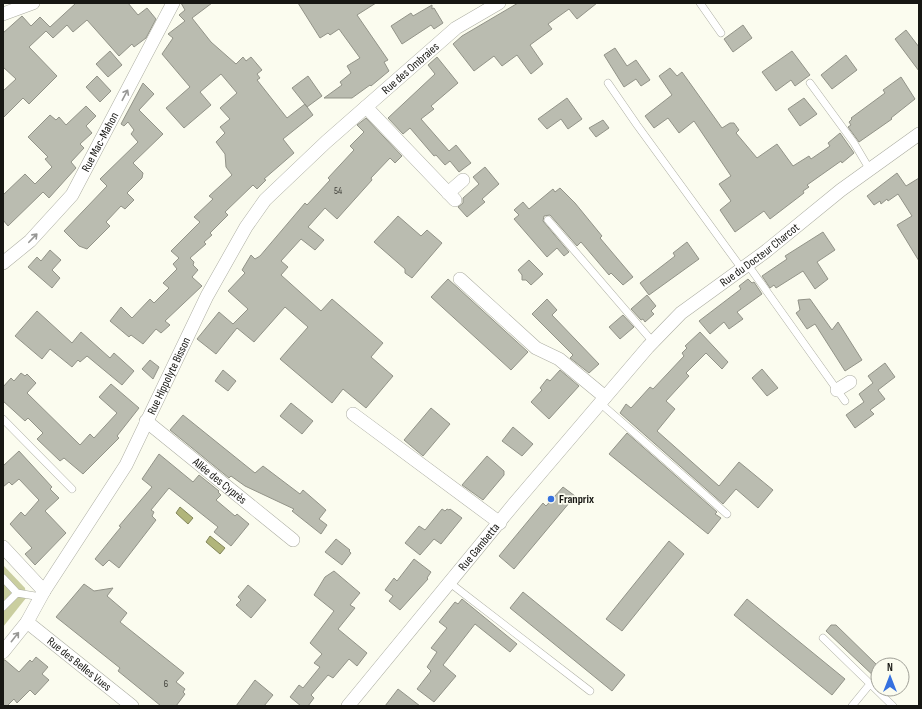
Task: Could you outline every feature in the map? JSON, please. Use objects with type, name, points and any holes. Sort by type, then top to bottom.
[{"type":"street","points":[[3,14],[32,3]]},
{"type":"street","name":"Rue Mac-Mahon","points":[[3,263],[30,241],[72,195],[173,3]]},
{"type":"street","name":"Rue des Ombraies","points":[[326,142],[456,28],[500,3]]},
{"type":"street","points":[[366,108],[452,196],[463,180]]},
{"type":"street","name":"Rue du Docteur Charcot","points":[[606,397],[653,342],[681,313],[745,267],[836,193],[919,134]]},
{"type":"street","name":"Rue Hippolyte Bisson","points":[[3,652],[27,622],[43,594],[114,486],[126,465],[207,296],[246,227],[274,190],[326,142]]},
{"type":"street","points":[[460,279],[536,348],[560,358],[606,397]]},
{"type":"street","points":[[837,390],[850,382]]},
{"type":"street","name":"Rue Gambetta","points":[[348,706],[500,523],[514,504],[606,397]]},
{"type":"street","points":[[353,414],[500,523]]},
{"type":"street","name":"Allée des Cyprès","points":[[146,421],[293,540]]},
{"type":"street","points":[[3,547],[43,594]]},
{"type":"street","name":"Rue des Belles Vues","points":[[27,622],[132,706]]},
{"type":"lane","points":[[700,3],[721,33]]},
{"type":"lane","points":[[608,83],[637,126],[845,401]]},
{"type":"lane","points":[[810,83],[854,143],[870,170]]},
{"type":"lane","points":[[548,220],[653,342]]},
{"type":"lane","points":[[606,397],[727,514]]},
{"type":"lane","points":[[3,419],[72,489]]},
{"type":"lane","points":[[3,578],[17,593],[43,594]]},
{"type":"lane","points":[[450,583],[590,691]]},
{"type":"lane","points":[[3,607],[17,593]]},
{"type":"lane","points":[[823,638],[870,684],[852,706]]},
{"type":"lane","points":[[884,697],[893,706]]},
{"type":"shaded area","points":[[180,507],[193,518],[188,524],[176,513]]},
{"type":"shaded area","points":[[210,536],[225,548],[220,554],[206,542]]},
{"type":"shaded area","points":[[3,565],[25,588],[26,598],[3,627]]},
{"type":"building","points":[[76,3],[128,3],[138,15],[147,8],[156,19],[146,38],[134,47],[132,44],[119,56],[87,20],[73,32],[67,25],[53,38],[46,31],[29,47],[57,76],[29,104],[23,98],[3,118],[3,91],[16,79],[3,67],[3,33],[22,16],[31,26],[40,17],[50,27]]},
{"type":"building","points":[[181,3],[212,3],[192,18],[211,42],[236,64],[243,57],[246,61],[251,57],[262,70],[257,74],[260,78],[257,80],[287,118],[305,104],[313,115],[283,139],[294,153],[264,179],[266,180],[257,189],[253,185],[225,212],[228,215],[210,233],[212,235],[204,242],[206,244],[190,258],[194,262],[193,265],[198,270],[192,277],[202,286],[165,321],[170,325],[161,333],[156,329],[143,344],[131,335],[129,337],[110,321],[121,307],[132,318],[150,299],[154,303],[169,288],[163,283],[177,269],[173,264],[179,258],[171,251],[200,222],[194,217],[213,199],[209,196],[232,175],[226,167],[225,154],[216,142],[225,133],[220,127],[230,119],[220,108],[237,93],[221,74],[200,92],[211,105],[184,128],[166,108],[190,87],[162,54],[173,38],[168,34],[185,21],[179,15],[185,10]]},
{"type":"building","points":[[298,3],[376,3],[357,15],[388,60],[384,62],[389,71],[371,86],[370,85],[352,98],[324,98],[342,85],[340,82],[351,73],[347,66],[360,58],[339,29],[330,35],[328,33],[320,38]]},
{"type":"building","points":[[518,3],[597,3],[577,19],[569,9],[548,24],[552,29],[530,45],[543,64],[531,74],[517,55],[502,66],[494,56],[474,71],[453,44],[462,36]]},
{"type":"building","points":[[432,5],[432,9],[434,8],[443,23],[434,29],[431,25],[402,44],[391,26],[411,13],[413,16]]},
{"type":"building","points":[[743,25],[752,38],[733,52],[724,39]]},
{"type":"building","points":[[906,30],[919,47],[919,71],[895,39]]},
{"type":"building","points":[[615,48],[627,66],[636,60],[650,80],[641,86],[636,79],[624,87],[604,55]]},
{"type":"building","points":[[110,51],[122,65],[108,77],[96,64]]},
{"type":"building","points":[[792,51],[810,75],[795,86],[791,80],[776,91],[762,72]]},
{"type":"building","points":[[846,55],[857,70],[832,89],[821,75]]},
{"type":"building","points":[[437,57],[458,83],[431,106],[434,109],[421,119],[449,151],[456,145],[471,163],[459,172],[450,161],[445,165],[436,155],[434,156],[410,128],[403,134],[388,118],[435,74],[428,65]]},
{"type":"building","points":[[670,68],[677,76],[682,72],[722,128],[730,123],[734,123],[739,130],[736,133],[757,158],[777,144],[793,166],[809,156],[811,159],[830,146],[828,143],[840,133],[854,153],[842,163],[841,161],[807,185],[809,187],[803,191],[804,193],[770,219],[764,211],[735,232],[720,210],[731,201],[719,184],[731,176],[694,121],[679,133],[668,118],[654,128],[645,116],[672,95],[659,76]]},
{"type":"building","points":[[97,76],[111,91],[100,102],[86,87]]},
{"type":"building","points":[[308,76],[322,96],[307,107],[292,88]]},
{"type":"building","points":[[901,77],[915,99],[891,118],[892,119],[859,142],[848,127],[851,125],[849,122],[852,119],[851,118],[885,93],[883,90]]},
{"type":"building","points":[[143,83],[154,94],[139,110],[163,134],[133,163],[143,173],[142,178],[127,193],[134,200],[125,209],[121,206],[106,222],[110,226],[87,249],[79,246],[64,231],[107,186],[100,179],[138,142],[131,134],[134,130],[128,122],[124,126],[121,124]]},
{"type":"building","points":[[567,98],[582,119],[568,129],[561,119],[547,129],[538,119]]},
{"type":"building","points":[[804,98],[817,114],[800,126],[788,109]]},
{"type":"building","points":[[86,106],[96,116],[86,126],[92,133],[80,144],[84,148],[71,162],[76,168],[49,198],[43,192],[8,226],[3,220],[3,195],[25,174],[35,184],[52,167],[45,159],[48,157],[28,137],[50,115],[56,120],[59,117],[66,125]]},
{"type":"building","points":[[366,118],[402,156],[395,163],[390,158],[371,178],[372,180],[337,219],[325,208],[308,227],[324,240],[315,250],[301,239],[281,261],[288,267],[281,275],[321,311],[332,299],[383,343],[371,357],[393,376],[366,408],[343,389],[332,403],[280,359],[308,327],[285,307],[254,342],[237,328],[216,354],[197,339],[219,312],[233,324],[248,309],[228,291],[245,273],[242,270],[251,255],[255,259],[260,256],[305,203],[307,205],[330,180],[328,178],[354,150],[350,146],[364,132],[357,125]]},
{"type":"building","points":[[603,120],[609,128],[596,137],[589,128]]},
{"type":"building","points":[[485,167],[499,184],[482,199],[485,202],[467,217],[458,207],[463,203],[463,198],[479,184],[473,177]]},
{"type":"building","points":[[897,173],[906,186],[919,178],[919,261],[897,225],[912,216],[898,194],[888,201],[887,199],[881,204],[880,201],[874,205],[867,196]]},
{"type":"building","points":[[560,188],[575,203],[602,236],[600,238],[633,277],[623,285],[611,273],[609,275],[581,242],[577,246],[550,215],[544,216],[543,221],[569,252],[564,256],[557,248],[547,257],[514,219],[519,215],[514,210],[523,202],[529,209],[553,189],[555,192]]},
{"type":"building","points":[[398,216],[421,236],[427,230],[442,243],[412,278],[405,273],[405,269],[374,242]]},
{"type":"building","points":[[823,232],[835,250],[817,262],[828,279],[815,289],[803,271],[776,288],[774,285],[770,288],[762,276],[787,259],[785,256]]},
{"type":"building","points":[[687,242],[699,259],[649,295],[640,283],[675,256],[673,253]]},
{"type":"building","points":[[50,250],[61,260],[52,270],[60,278],[52,288],[28,267],[37,257],[41,261]]},
{"type":"building","points":[[529,260],[543,274],[531,285],[526,280],[522,280],[522,275],[518,270]]},
{"type":"building","points":[[448,279],[528,352],[511,370],[431,297]]},
{"type":"building","points":[[748,279],[752,283],[754,282],[762,294],[737,312],[743,319],[729,329],[724,322],[710,334],[699,321],[741,289],[739,286]]},
{"type":"building","points":[[647,295],[656,306],[651,311],[654,314],[645,322],[643,319],[641,320],[631,309]]},
{"type":"building","points":[[547,299],[557,310],[552,315],[599,364],[589,373],[570,358],[573,355],[532,314]]},
{"type":"building","points":[[810,299],[832,330],[838,322],[862,360],[845,371],[815,324],[807,329],[796,313],[800,310],[798,300]]},
{"type":"building","points":[[37,311],[72,343],[81,332],[110,358],[114,353],[134,371],[122,385],[87,356],[80,362],[78,360],[72,367],[50,349],[42,359],[15,336]]},
{"type":"building","points":[[623,315],[634,327],[620,339],[609,327]]},
{"type":"building","points":[[700,332],[728,362],[722,369],[706,353],[686,373],[689,376],[666,401],[675,409],[657,431],[719,486],[739,462],[773,490],[758,508],[736,489],[723,504],[620,413],[626,404],[631,408],[650,387],[653,389],[684,356],[682,353],[687,348],[685,346]]},
{"type":"building","points":[[150,360],[159,367],[153,379],[142,369]]},
{"type":"building","points":[[885,363],[895,377],[878,390],[885,399],[870,410],[874,414],[855,428],[846,415],[864,402],[859,394],[873,383],[868,376]]},
{"type":"building","points":[[762,369],[778,388],[767,396],[752,378]]},
{"type":"building","points":[[223,370],[236,381],[228,391],[215,381]]},
{"type":"building","points":[[560,370],[579,386],[549,419],[531,402],[542,390],[540,388],[547,379],[550,381]]},
{"type":"building","points":[[21,373],[25,376],[27,374],[36,383],[27,393],[80,445],[90,434],[94,438],[117,413],[99,397],[111,384],[139,408],[117,436],[119,438],[83,474],[64,458],[60,461],[37,439],[43,433],[28,418],[25,421],[3,401],[3,387],[11,378],[14,381]]},
{"type":"building","points":[[291,403],[313,421],[302,434],[280,416]]},
{"type":"building","points":[[431,408],[450,424],[423,456],[404,440]]},
{"type":"building","points":[[183,415],[255,473],[263,466],[300,494],[303,490],[326,510],[319,519],[327,525],[321,534],[292,511],[294,509],[245,486],[231,476],[229,478],[170,430]]},
{"type":"building","points":[[513,427],[533,444],[522,456],[502,441]]},
{"type":"building","points":[[627,433],[717,512],[715,514],[721,518],[708,534],[609,454]]},
{"type":"building","points":[[19,451],[52,487],[50,489],[59,498],[45,511],[66,533],[35,565],[25,554],[32,548],[10,524],[21,512],[25,516],[39,500],[19,479],[12,485],[9,482],[3,487],[3,466]]},
{"type":"building","points":[[159,454],[193,482],[199,475],[219,491],[218,492],[221,495],[216,500],[235,516],[237,514],[249,524],[231,546],[214,532],[218,527],[169,488],[151,510],[154,512],[152,516],[156,520],[119,568],[109,560],[103,566],[95,559],[121,527],[119,526],[152,487],[142,479]]},
{"type":"building","points":[[487,456],[504,471],[504,475],[483,500],[462,485]]},
{"type":"building","points":[[563,487],[575,496],[514,569],[499,556],[543,503],[546,506]]},
{"type":"building","points":[[442,509],[445,511],[450,509],[462,518],[441,544],[434,539],[420,555],[405,543],[419,526],[425,530]]},
{"type":"building","points":[[336,539],[350,550],[349,551],[351,553],[342,565],[325,552]]},
{"type":"building","points":[[669,541],[684,554],[622,631],[606,619]]},
{"type":"building","points":[[414,559],[431,572],[427,578],[428,579],[400,610],[389,601],[393,596],[385,590],[394,578],[397,581]]},
{"type":"building","points":[[334,571],[360,593],[350,605],[355,608],[338,629],[367,653],[357,666],[349,659],[333,678],[328,675],[311,695],[314,698],[308,706],[301,706],[290,697],[299,685],[303,688],[320,667],[314,663],[322,654],[310,643],[334,611],[314,595],[325,577]]},
{"type":"building","points":[[84,584],[94,591],[113,588],[107,596],[127,613],[120,622],[184,673],[176,682],[185,689],[183,692],[185,694],[176,706],[161,706],[118,671],[120,668],[56,617]]},
{"type":"building","points":[[248,585],[266,600],[251,618],[236,605],[241,600],[238,597]]},
{"type":"building","points":[[523,592],[625,675],[612,691],[510,608]]},
{"type":"building","points":[[462,599],[517,644],[510,652],[475,624],[443,665],[456,676],[434,702],[417,689],[431,671],[427,667],[437,652],[431,648],[447,628],[439,622],[455,602],[458,604]]},
{"type":"building","points":[[747,599],[845,679],[832,695],[734,615]]},
{"type":"building","points":[[831,625],[836,625],[870,658],[870,672],[826,631]]},
{"type":"building","points":[[36,657],[48,667],[42,674],[49,680],[35,695],[30,690],[17,703],[14,699],[7,706],[3,706],[3,660],[19,672],[30,660],[32,662]]},
{"type":"building","points":[[255,680],[273,695],[264,706],[236,706]]},
{"type":"building","points":[[398,689],[420,706],[385,706]]},
{"type":"place","name":"Franprix","points":[[551,499]]}]
